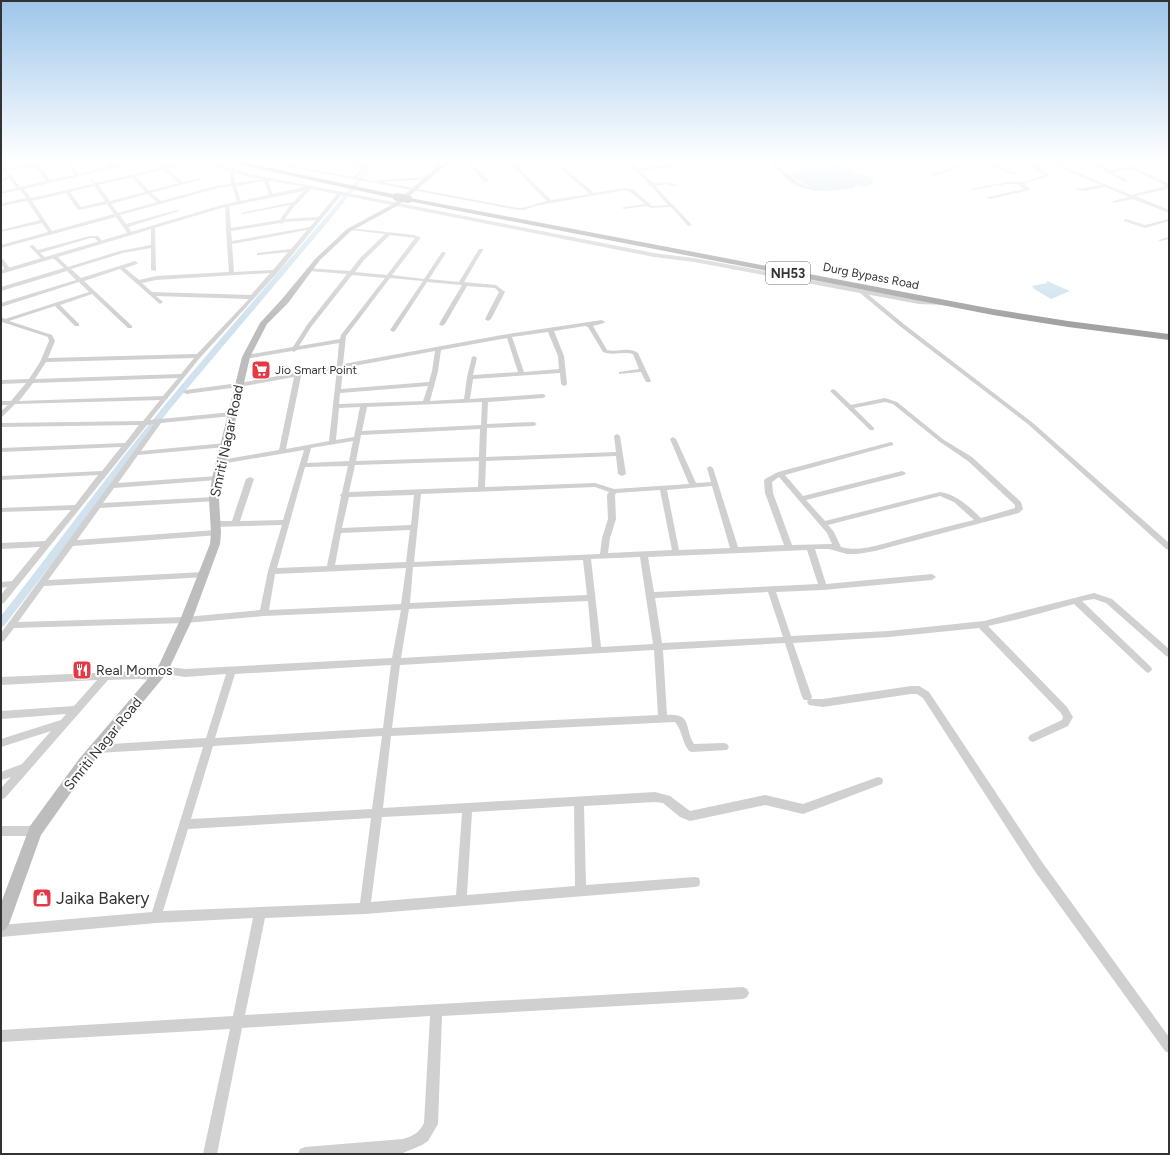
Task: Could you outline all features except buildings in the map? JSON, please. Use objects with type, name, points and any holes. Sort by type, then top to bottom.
[{"type":"highway","name":"Durg Bypass Road","points":[[487,213],[949,303],[1048,321],[1169,337]]},
{"type":"highway","name":"Durg Bypass Road","points":[[496,213],[1032,313],[1169,331]]},
{"type":"highway","points":[[605,237],[622,244],[666,256]]},
{"type":"main road","name":"Smriti Nagar Road","points":[[1,924],[35,831],[96,749],[161,674],[186,620],[215,544],[216,529],[214,500],[217,478],[246,357],[264,323],[285,300],[309,269],[350,229],[377,213]]},
{"type":"street","points":[[38,213],[51,233]]},
{"type":"street","points":[[1,247],[126,213]]},
{"type":"street","points":[[126,226],[171,213]]},
{"type":"street","points":[[1,272],[199,213]]},
{"type":"street","points":[[227,213],[232,273]]},
{"type":"street","points":[[282,221],[288,213]]},
{"type":"street","points":[[1,601],[182,376],[325,213]]},
{"type":"street","points":[[459,213],[495,224],[666,256],[919,302],[949,303]]},
{"type":"street","points":[[679,213],[690,225]]},
{"type":"street","points":[[118,215],[130,233]]},
{"type":"street","points":[[228,230],[282,221],[321,218]]},
{"type":"street","points":[[1126,220],[1143,227],[1148,227],[1169,220]]},
{"type":"street","points":[[1,231],[44,221]]},
{"type":"street","points":[[282,221],[285,233]]},
{"type":"street","points":[[153,226],[154,270]]},
{"type":"street","points":[[229,243],[312,228]]},
{"type":"street","points":[[332,442],[341,366],[341,342],[345,332],[418,238],[414,236],[350,229]]},
{"type":"street","points":[[294,350],[303,334],[350,274],[371,249],[388,234]]},
{"type":"street","points":[[36,252],[90,237],[96,237],[101,242]]},
{"type":"street","points":[[1160,240],[1169,238]]},
{"type":"street","points":[[31,246],[44,259]]},
{"type":"street","points":[[1,289],[122,252],[154,246]]},
{"type":"street","points":[[260,254],[293,250]]},
{"type":"street","points":[[442,324],[480,250]]},
{"type":"street","points":[[393,330],[444,253]]},
{"type":"street","points":[[54,256],[130,328]]},
{"type":"street","points":[[1,260],[8,270]]},
{"type":"street","points":[[1,305],[135,264]]},
{"type":"street","points":[[122,268],[160,302]]},
{"type":"street","points":[[309,269],[387,278],[496,287],[502,292],[488,319]]},
{"type":"street","points":[[139,282],[156,278],[276,270]]},
{"type":"street","points":[[2,320],[93,292]]},
{"type":"street","points":[[862,292],[923,342],[1031,424],[1081,466],[1169,547]]},
{"type":"street","points":[[152,294],[252,297]]},
{"type":"street","points":[[56,304],[77,325]]},
{"type":"street","points":[[1,414],[14,402],[45,360],[52,341],[50,336],[42,332],[2,320]]},
{"type":"street","points":[[186,392],[550,329],[602,322]]},
{"type":"street","points":[[588,325],[605,351],[611,353],[631,352],[637,357],[648,381]]},
{"type":"street","points":[[550,329],[561,356],[564,384]]},
{"type":"street","points":[[509,336],[520,362],[522,374]]},
{"type":"street","points":[[246,357],[341,342]]},
{"type":"street","points":[[426,403],[435,371],[438,348]]},
{"type":"street","points":[[45,360],[199,356]]},
{"type":"street","points":[[467,401],[474,358]]},
{"type":"street","points":[[621,373],[643,370]]},
{"type":"street","points":[[470,377],[563,371]]},
{"type":"street","points":[[282,451],[298,373]]},
{"type":"street","points":[[1,382],[182,376]]},
{"type":"street","points":[[338,391],[431,384]]},
{"type":"street","points":[[833,391],[872,429]]},
{"type":"street","points":[[336,406],[426,403],[543,396]]},
{"type":"street","points":[[1,403],[164,398]]},
{"type":"street","points":[[481,490],[485,400]]},
{"type":"street","points":[[272,571],[810,547],[838,548],[858,551],[980,521],[1016,511],[1019,508],[1018,504],[970,459],[942,441],[895,403],[885,400],[849,407]]},
{"type":"street","points":[[330,569],[344,495],[364,405]]},
{"type":"street","points":[[1,425],[144,423],[232,414]]},
{"type":"street","points":[[1,639],[159,421]]},
{"type":"street","points":[[221,462],[358,436],[534,424]]},
{"type":"street","points":[[617,436],[622,474]]},
{"type":"street","points":[[673,439],[692,485]]},
{"type":"street","points":[[789,548],[767,486],[768,481],[780,474],[891,444]]},
{"type":"street","points":[[1,450],[125,445]]},
{"type":"street","points":[[137,453],[226,445]]},
{"type":"street","points":[[264,613],[272,571],[308,446]]},
{"type":"street","points":[[303,465],[619,454]]},
{"type":"street","points":[[710,468],[735,551]]},
{"type":"street","points":[[1,478],[103,473]]},
{"type":"street","points":[[801,499],[902,473]]},
{"type":"street","points":[[780,474],[823,524],[836,541],[838,548]]},
{"type":"street","points":[[112,486],[217,478]]},
{"type":"street","points":[[235,524],[250,479]]},
{"type":"street","points":[[344,495],[595,485],[614,491],[715,484]]},
{"type":"street","points":[[663,488],[676,553]]},
{"type":"street","points":[[604,557],[606,538],[612,519],[611,494],[614,491]]},
{"type":"street","points":[[365,908],[396,662],[405,608],[418,492]]},
{"type":"street","points":[[823,524],[940,494],[947,495],[956,500],[980,521]]},
{"type":"street","points":[[98,506],[214,500]]},
{"type":"street","points":[[1,510],[76,507]]},
{"type":"street","points":[[71,543],[216,529],[235,524],[286,522]]},
{"type":"street","points":[[337,531],[415,527]]},
{"type":"street","points":[[1,546],[46,544]]},
{"type":"street","points":[[810,547],[823,587]]},
{"type":"street","points":[[644,555],[658,646],[663,719]]},
{"type":"street","points":[[587,558],[597,650]]},
{"type":"street","points":[[42,583],[204,575]]},
{"type":"street","points":[[650,595],[823,587],[932,577]]},
{"type":"street","points":[[1,585],[14,584]]},
{"type":"street","points":[[771,589],[809,700],[823,703],[911,690],[919,690],[926,695],[1038,866],[1169,1047]]},
{"type":"street","points":[[1,681],[231,671],[889,634],[981,624],[1023,615],[1094,596],[1109,601],[1169,654]]},
{"type":"street","points":[[11,626],[186,620],[264,613],[405,608],[591,598]]},
{"type":"street","points":[[1075,600],[1148,669]]},
{"type":"street","points":[[981,624],[1064,710],[1068,717],[1065,723],[1033,738]]},
{"type":"street","points":[[156,917],[231,671]]},
{"type":"street","points":[[1,795],[106,676]]},
{"type":"street","points":[[1,715],[76,710]]},
{"type":"street","points":[[96,749],[387,732],[677,718],[680,720],[688,743],[692,748],[724,747]]},
{"type":"street","points":[[1,743],[65,723]]},
{"type":"street","points":[[1,776],[25,768]]},
{"type":"street","points":[[185,824],[655,797],[666,799],[684,814],[690,816],[766,800],[774,800],[794,809],[803,809],[878,781]]},
{"type":"street","points":[[579,801],[581,891]]},
{"type":"street","points":[[461,900],[467,807]]},
{"type":"street","points":[[1,831],[35,831]]},
{"type":"street","points":[[1,931],[156,917],[365,908],[695,882]]},
{"type":"street","points":[[210,1154],[260,912]]},
{"type":"street","points":[[1,1036],[237,1023],[556,1002],[744,993]]},
{"type":"street","points":[[305,1154],[403,1146],[426,1136],[431,1124],[436,1010]]},
{"type":"water","points":[[1047,281],[1070,291],[1051,299],[1034,289],[1032,286],[1047,283]]},
{"type":"waterway","points":[[1,623],[167,407],[333,213]]},
{"type":"place","name":"Jio Smart Point","points":[[261,370]]},
{"type":"place","name":"Real Momos","points":[[82,670]]},
{"type":"place","name":"Jaika Bakery","points":[[42,898]]}]
